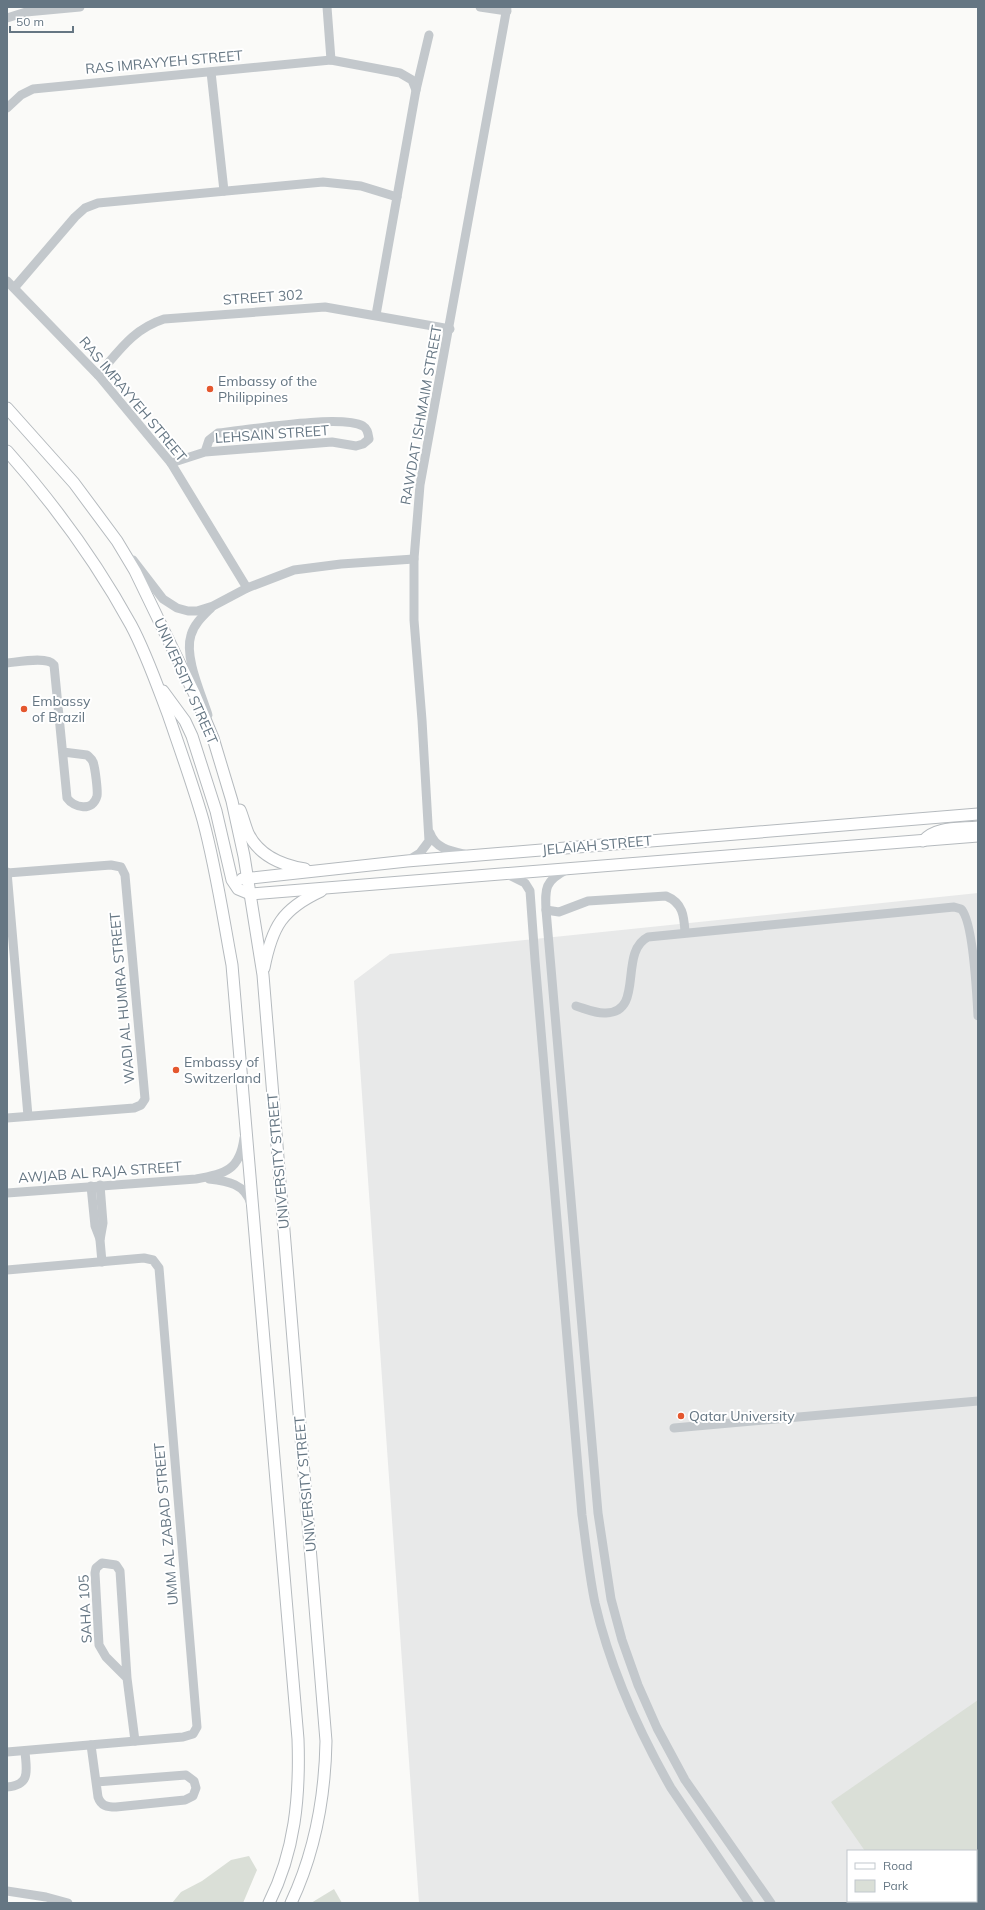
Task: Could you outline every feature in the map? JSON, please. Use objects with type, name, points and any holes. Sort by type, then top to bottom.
[{"type":"main road","name":"UNIVERSITY STREET","points":[[7,408],[83,493],[135,571],[195,695],[213,738],[232,801],[248,878],[263,975],[326,1741],[325,1775],[318,1824],[309,1857],[291,1903]]},
{"type":"main road","name":"UNIVERSITY STREET","points":[[7,451],[30,476],[77,538],[132,626],[155,680],[182,756],[202,820],[218,883],[232,965],[296,1708],[299,1766],[299,1790],[293,1835],[282,1872],[269,1902]]},
{"type":"main road","points":[[155,680],[185,721],[192,736],[216,811],[232,880],[238,889],[250,894]]},
{"type":"main road","points":[[232,801],[239,807],[252,840],[262,852],[276,861],[291,867],[321,871]]},
{"type":"main road","name":"JELAIAH STREET","points":[[218,883],[248,878],[407,861],[978,814]]},
{"type":"main road","points":[[923,841],[929,834],[936,831],[978,827]]},
{"type":"main road","name":"JELAIAH STREET","points":[[250,894],[978,836]]},
{"type":"main road","points":[[263,975],[269,944],[277,925],[295,906],[329,888]]},
{"type":"street","points":[[7,18],[26,12],[80,7]]},
{"type":"street","points":[[327,7],[331,60]]},
{"type":"street","points":[[480,7],[507,9]]},
{"type":"street","name":"RAWDAT ISHMAIM STREET","points":[[407,861],[426,847],[429,840],[414,620],[414,559],[420,485],[450,328],[507,9]]},
{"type":"street","points":[[376,315],[416,90],[429,35]]},
{"type":"street","name":"RAS IMRAYYEH STREET","points":[[7,108],[21,95],[33,89],[331,60],[400,73],[412,80],[416,90]]},
{"type":"street","points":[[211,72],[224,191]]},
{"type":"street","points":[[15,287],[72,221],[85,208],[98,203],[324,182],[361,186],[396,197]]},
{"type":"street","name":"RAS IMRAYYEH STREET","points":[[7,281],[15,287],[98,375],[172,463],[247,588]]},
{"type":"street","name":"STREET 302","points":[[98,375],[137,331],[149,324],[164,319],[325,307],[450,328]]},
{"type":"street","name":"LEHSAIN STREET","points":[[172,463],[205,452],[332,442],[356,446],[363,444],[369,439],[368,431],[363,426],[336,421],[218,433],[209,440],[205,452]]},
{"type":"street","points":[[123,551],[128,554],[169,604],[188,611],[213,606],[247,588],[288,572],[315,566],[414,559]]},
{"type":"street","points":[[213,606],[200,619],[194,628],[190,642],[193,669],[214,730],[213,738]]},
{"type":"street","points":[[7,663],[45,660],[52,662],[54,665],[67,798],[78,807],[92,804],[97,796],[94,762],[87,755],[63,752]]},
{"type":"street","points":[[429,832],[439,846],[454,852],[474,855]]},
{"type":"street","name":"WADI AL HUMRA STREET","points":[[7,872],[111,865],[121,866],[125,875],[145,1099],[141,1105],[134,1108],[7,1118]]},
{"type":"street","points":[[569,869],[555,876],[547,886],[546,910],[598,1514],[611,1599],[622,1640],[638,1685],[675,1762],[702,1806],[771,1903]]},
{"type":"street","points":[[7,872],[28,1116]]},
{"type":"street","points":[[507,874],[519,879],[528,887],[531,897],[532,926],[582,1515],[596,1603],[607,1645],[624,1691],[657,1762],[671,1788],[749,1903]]},
{"type":"street","points":[[546,910],[559,912],[588,901],[666,896],[671,898],[680,906],[684,917],[685,932]]},
{"type":"street","points":[[576,1006],[604,1014],[616,1011],[620,1008],[627,1000],[634,952],[640,942],[648,937],[889,912],[958,908],[963,911],[966,919],[974,967],[978,1016]]},
{"type":"street","points":[[532,926],[540,923],[547,926]]},
{"type":"street","name":"AWJAB AL RAJA STREET","points":[[7,1193],[196,1179],[216,1176],[233,1166],[239,1158],[242,1151],[245,1123]]},
{"type":"street","name":"AWJAB AL RAJA STREET","points":[[196,1179],[221,1180],[236,1184],[250,1199],[255,1224]]},
{"type":"street","points":[[96,1186],[103,1223],[100,1240],[102,1262]]},
{"type":"street","name":"UMM AL ZABAD STREET","points":[[7,1270],[149,1259],[156,1263],[159,1268],[197,1722],[196,1731],[190,1736],[7,1752]]},
{"type":"street","points":[[674,1428],[978,1401]]},
{"type":"street","name":"SAHA 105","points":[[127,1678],[106,1657],[99,1645],[95,1573],[96,1568],[102,1563],[116,1565],[120,1571],[127,1678],[135,1741]]},
{"type":"street","points":[[91,1745],[96,1782],[99,1801],[101,1804],[109,1807],[188,1800],[193,1796],[196,1788],[194,1781],[186,1775],[96,1782]]},
{"type":"street","points":[[7,1787],[18,1785],[26,1776],[25,1751]]},
{"type":"street","points":[[7,1890],[46,1897],[68,1903]]},
{"type":"shaded area","name":"Qatar University","points":[[978,893],[978,1903],[419,1903],[354,981],[390,954]]},
{"type":"green space","points":[[978,1700],[977,1874],[977,1850],[864,1850],[831,1802]]},
{"type":"green space","points":[[249,1856],[257,1870],[243,1903],[172,1903],[181,1892],[202,1881],[231,1860]]},
{"type":"green space","points":[[334,1889],[342,1903],[311,1903]]},
{"type":"place","name":"Embassy of the Philippines","points":[[210,389]]},
{"type":"place","name":"Embassy of Brazil","points":[[24,709]]},
{"type":"place","name":"Embassy of Switzerland","points":[[176,1070]]},
{"type":"place","name":"Qatar University","points":[[681,1416]]}]
